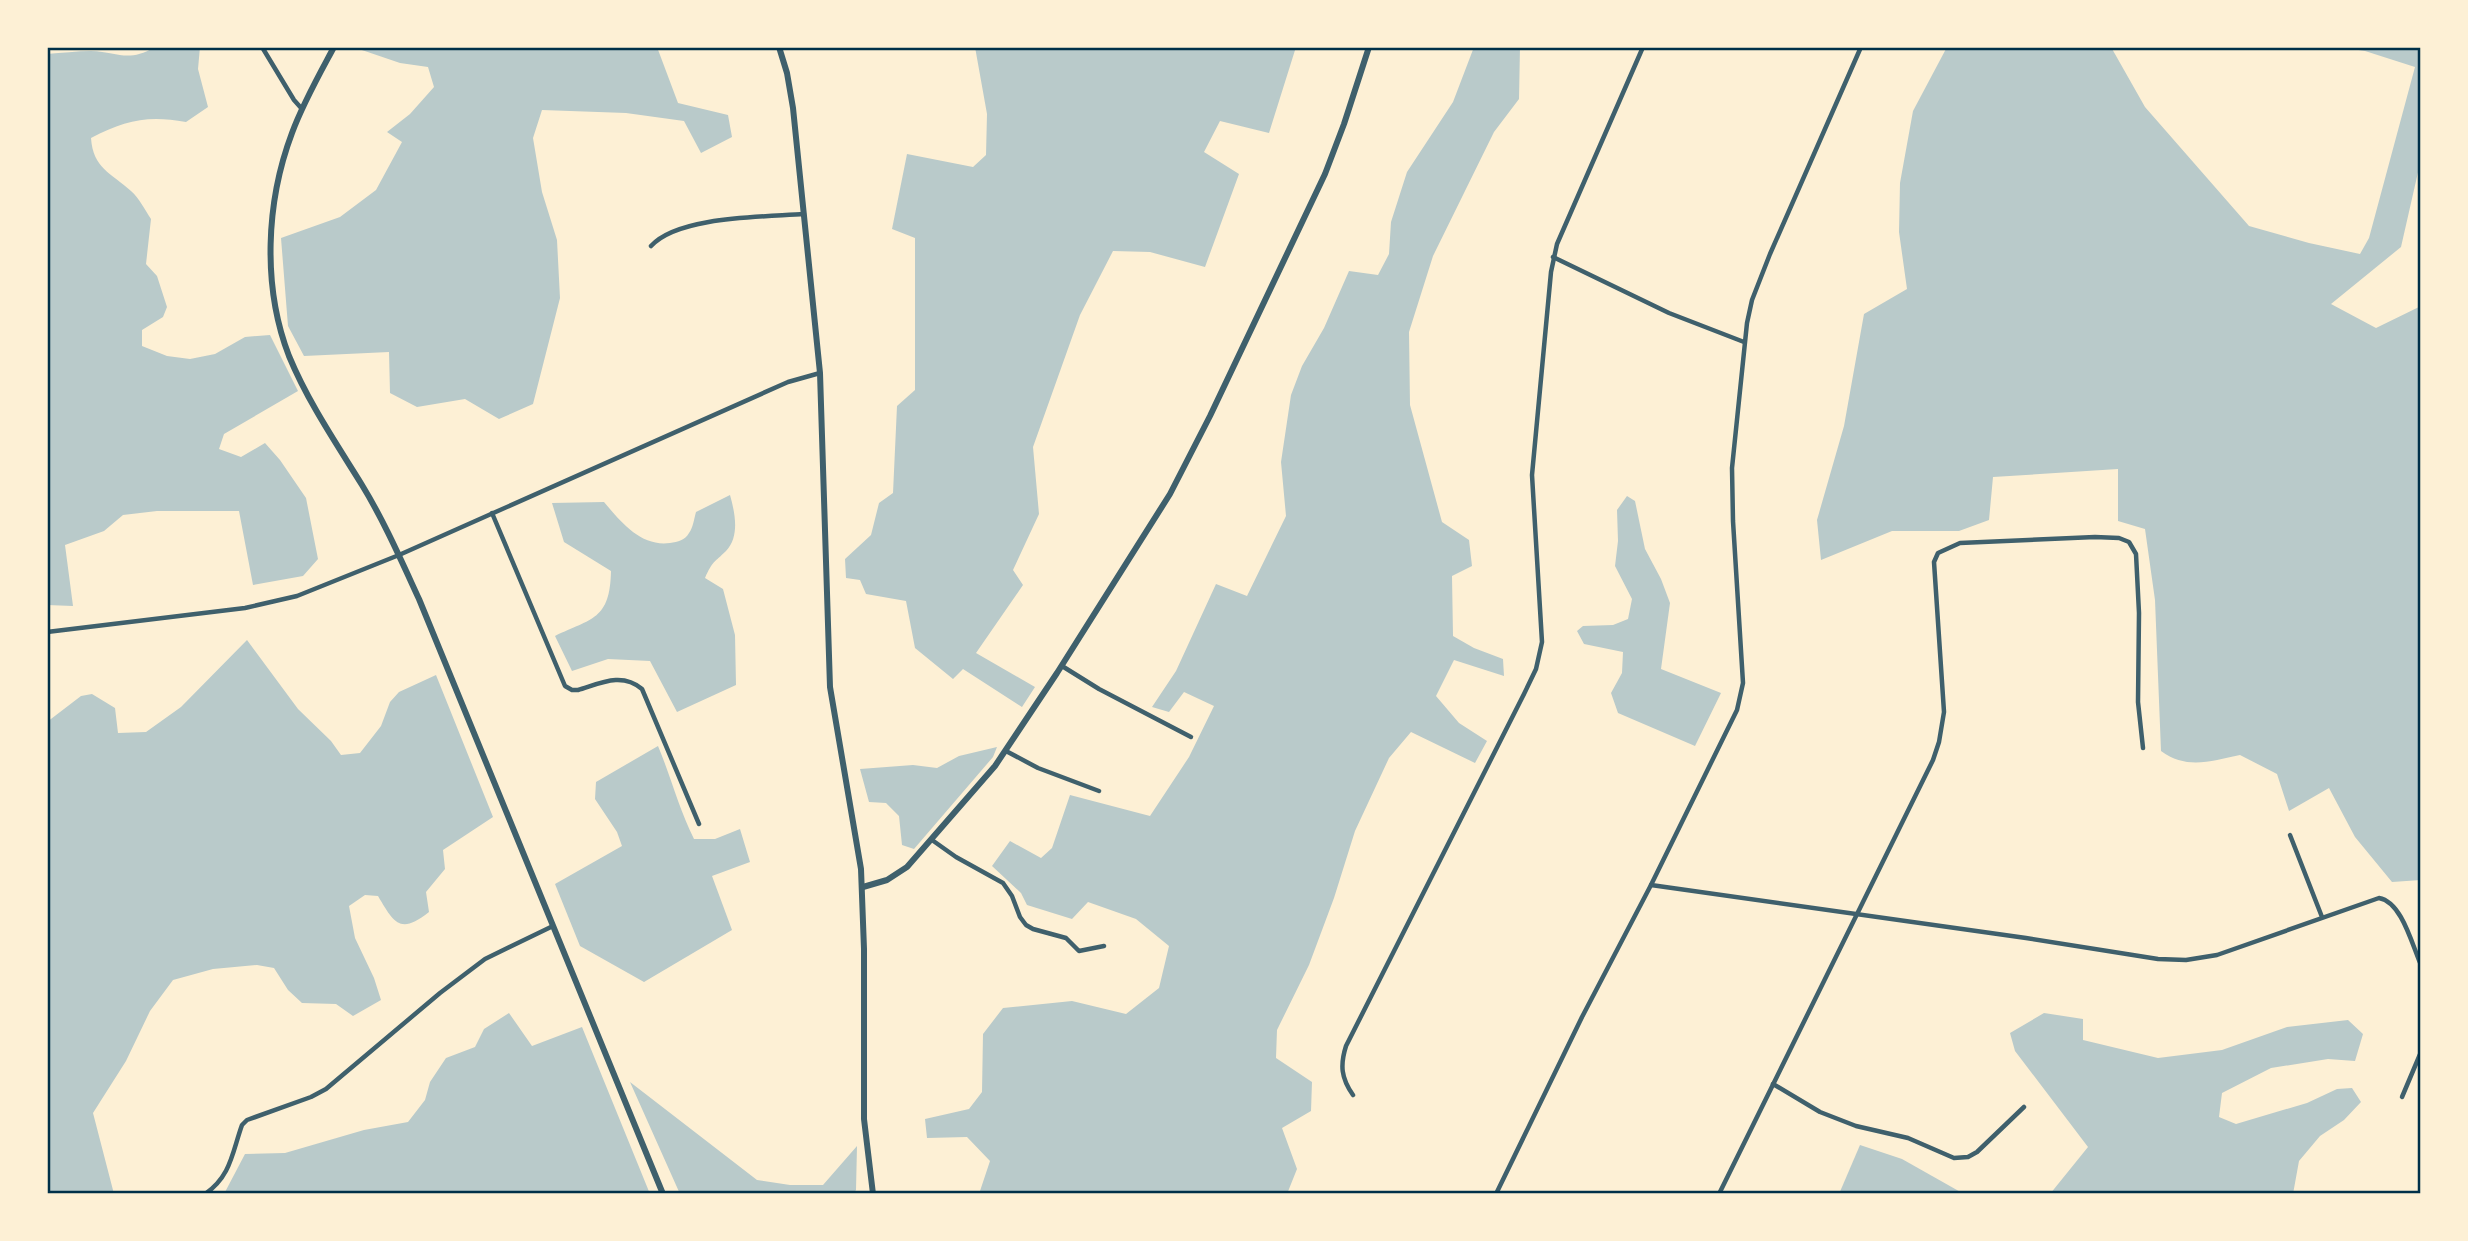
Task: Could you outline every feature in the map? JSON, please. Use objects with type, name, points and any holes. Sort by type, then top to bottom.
[{"type":"street","points":[[262,47],[294,100],[302,108]]},
{"type":"street","points":[[334,47],[302,108],[281,168],[272,217],[271,272],[279,320],[290,357],[303,386],[399,555],[663,1194]]},
{"type":"street","points":[[779,47],[793,108],[820,373],[830,687],[863,887],[864,1119],[873,1194]]},
{"type":"street","points":[[863,887],[896,875],[907,867],[1006,751],[1170,494],[1325,174],[1369,47]]},
{"type":"street","points":[[1353,1095],[1342,1076],[1346,1046],[1524,694],[1540,655],[1542,642],[1532,475],[1553,257],[1643,47]]},
{"type":"street","points":[[1496,1194],[1737,710],[1743,683],[1742,639],[1732,494],[1744,342],[1752,300],[1760,279],[1861,47]]},
{"type":"street","points":[[651,246],[662,235],[682,227],[804,214]]},
{"type":"street","points":[[1553,257],[1669,313],[1744,342]]},
{"type":"street","points":[[47,632],[276,602],[314,590],[399,555],[788,382],[820,373]]},
{"type":"street","points":[[492,513],[565,686],[578,690],[621,678],[642,689],[699,824]]},
{"type":"street","points":[[1719,1194],[1940,742],[1944,712],[1934,562],[1938,553],[1960,543],[2095,537],[2119,538],[2129,542],[2136,554],[2139,613],[2138,702],[2143,748]]},
{"type":"street","points":[[1062,666],[1191,737]]},
{"type":"street","points":[[1006,751],[1038,768],[1099,791]]},
{"type":"street","points":[[2290,835],[2322,916]]},
{"type":"street","points":[[932,840],[956,857],[1003,883],[1012,896],[1020,917],[1033,929],[1060,935],[1079,951],[1104,946]]},
{"type":"street","points":[[1651,886],[2158,959],[2186,960],[2217,955],[2379,898],[2392,902],[2421,965]]},
{"type":"street","points":[[205,1194],[220,1182],[226,1173],[242,1125],[247,1120],[326,1089],[485,958],[552,926]]},
{"type":"street","points":[[2402,1097],[2421,1052]]},
{"type":"street","points":[[1773,1084],[1838,1120],[1908,1138],[1954,1158],[1968,1157],[1977,1152],[2024,1107]]},
{"type":"shaded area","points":[[155,47],[200,47],[198,69],[208,107],[186,122],[148,119],[126,123],[91,138],[99,163],[134,194],[151,219],[146,264],[157,276],[167,307],[163,317],[142,330],[142,346],[167,356],[190,359],[215,354],[245,337],[270,335],[298,391],[224,434],[219,449],[241,457],[265,443],[306,498],[318,559],[303,576],[253,585],[239,511],[157,511],[123,515],[104,531],[65,545],[73,606],[47,605],[47,54],[91,51],[130,56]]},
{"type":"shaded area","points":[[353,47],[657,47],[678,103],[728,115],[732,137],[701,153],[684,121],[626,113],[542,110],[533,138],[542,192],[557,240],[560,298],[533,404],[499,419],[465,399],[417,407],[390,393],[389,352],[304,356],[288,326],[281,238],[340,217],[376,190],[402,142],[387,132],[410,114],[434,87],[428,67],[400,63]]},
{"type":"shaded area","points":[[975,47],[1296,47],[1269,133],[1220,121],[1204,152],[1239,174],[1205,267],[1150,252],[1113,251],[1080,315],[1033,447],[1039,514],[1013,570],[1023,585],[976,653],[1035,687],[1022,707],[963,669],[953,679],[915,648],[906,601],[866,594],[860,580],[846,578],[845,559],[871,535],[879,503],[893,493],[897,406],[915,390],[915,238],[892,229],[907,154],[973,167],[986,155],[987,114]]},
{"type":"shaded area","points":[[1474,47],[1520,47],[1519,99],[1494,132],[1433,256],[1409,332],[1410,405],[1442,522],[1469,540],[1472,566],[1452,576],[1453,636],[1474,648],[1503,659],[1504,676],[1454,660],[1436,696],[1459,723],[1487,741],[1475,763],[1411,732],[1389,758],[1355,831],[1309,965],[1277,1030],[1276,1058],[1312,1082],[1311,1111],[1282,1128],[1297,1169],[1287,1194],[979,1194],[990,1161],[967,1137],[927,1138],[925,1119],[969,1109],[982,1092],[983,1034],[1003,1008],[1072,1001],[1126,1014],[1159,988],[1169,946],[1136,919],[1088,902],[1072,919],[1027,905],[1021,893],[992,866],[1010,841],[1041,858],[1052,848],[1070,795],[1150,816],[1189,757],[1214,706],[1184,692],[1169,712],[1152,707],[1176,671],[1216,584],[1247,596],[1286,516],[1281,462],[1291,395],[1302,366],[1324,328],[1349,271],[1378,275],[1389,254],[1391,222],[1407,172],[1453,102]]},
{"type":"shaded area","points":[[1947,47],[2111,47],[2145,107],[2249,226],[2360,254],[2369,238],[2415,67],[2365,51],[2339,47],[2421,47],[2421,159],[2401,247],[2331,304],[2376,328],[2421,306],[2421,880],[2392,882],[2355,837],[2329,788],[2289,811],[2277,774],[2240,755],[2190,762],[2161,751],[2155,600],[2145,529],[2118,521],[2118,469],[1993,477],[1989,520],[1959,531],[1892,531],[1821,560],[1817,520],[1844,426],[1864,314],[1907,289],[1899,232],[1900,183],[1913,111]]},
{"type":"shaded area","points":[[730,495],[735,517],[733,538],[705,578],[723,589],[735,635],[736,685],[677,712],[650,661],[608,659],[572,671],[555,636],[589,620],[603,608],[610,587],[611,571],[564,542],[552,503],[604,502],[632,532],[650,541],[670,543],[687,535],[692,529],[696,512]]},
{"type":"shaded area","points":[[1627,496],[1635,501],[1645,549],[1670,603],[1661,669],[1721,693],[1695,746],[1618,713],[1611,693],[1622,673],[1623,652],[1584,644],[1577,631],[1583,626],[1613,625],[1628,619],[1632,599],[1615,566],[1618,541],[1617,510]]},
{"type":"shaded area","points":[[247,640],[298,709],[331,741],[341,755],[360,753],[381,726],[390,702],[399,692],[436,675],[493,817],[443,850],[445,869],[426,892],[429,912],[419,919],[411,923],[399,923],[378,896],[365,895],[349,906],[355,938],[381,1000],[353,1016],[336,1004],[302,1003],[288,990],[274,968],[257,965],[213,969],[173,980],[150,1011],[126,1061],[93,1113],[114,1194],[47,1194],[47,722],[81,696],[92,694],[115,708],[118,733],[146,732],[181,707]]},
{"type":"shaded area","points":[[658,746],[694,839],[715,839],[740,829],[750,862],[712,876],[732,930],[644,982],[580,946],[555,884],[622,846],[617,832],[595,799],[596,782]]},
{"type":"shaded area","points":[[997,747],[993,757],[914,849],[902,845],[899,816],[886,803],[869,802],[860,769],[913,765],[937,768],[959,756]]},
{"type":"shaded area","points":[[509,1013],[532,1046],[582,1027],[650,1194],[224,1194],[245,1154],[285,1153],[364,1130],[408,1122],[425,1100],[430,1082],[446,1058],[475,1047],[484,1029]]},
{"type":"shaded area","points":[[2044,1013],[2083,1019],[2083,1040],[2158,1058],[2222,1050],[2287,1027],[2348,1020],[2363,1034],[2355,1061],[2328,1059],[2271,1068],[2222,1093],[2219,1117],[2236,1124],[2307,1103],[2337,1089],[2352,1088],[2361,1102],[2344,1120],[2320,1136],[2299,1161],[2293,1194],[2050,1194],[2088,1147],[2015,1051],[2010,1033]]},
{"type":"shaded area","points":[[630,1082],[757,1180],[790,1185],[823,1185],[857,1146],[856,1190],[853,1194],[680,1194]]},
{"type":"shaded area","points":[[1860,1145],[1902,1159],[1964,1194],[1839,1194]]}]
